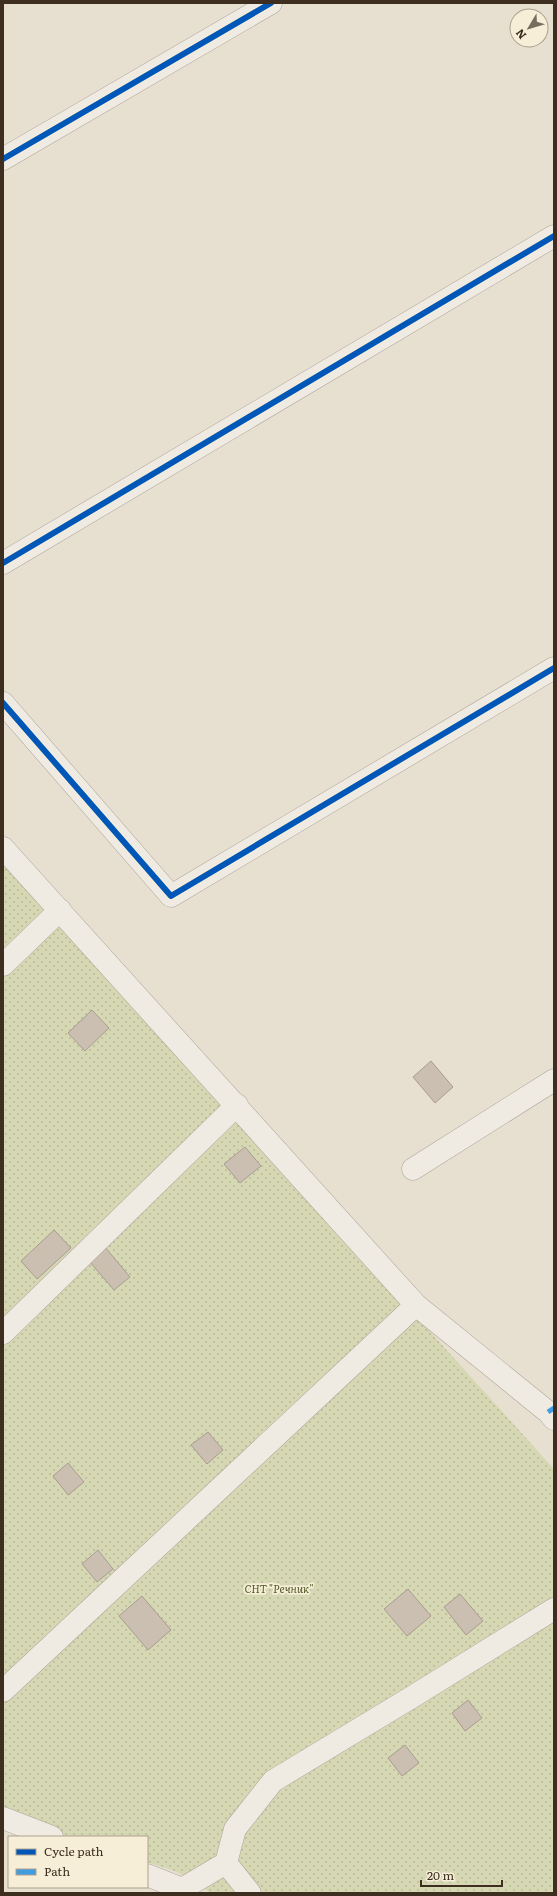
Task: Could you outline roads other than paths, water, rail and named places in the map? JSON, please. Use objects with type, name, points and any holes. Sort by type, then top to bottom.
[{"type":"street","points":[[3,159],[271,3]]},
{"type":"street","points":[[3,563],[554,236]]},
{"type":"street","points":[[3,703],[171,896],[554,668]]},
{"type":"street","points":[[3,848],[416,1304],[548,1412],[554,1420]]},
{"type":"street","points":[[3,965],[60,910]]},
{"type":"street","points":[[413,1168],[554,1080]]},
{"type":"street","points":[[3,1333],[237,1105]]},
{"type":"street","points":[[3,1691],[416,1304]]},
{"type":"street","points":[[148,1875],[182,1888],[226,1863],[235,1829],[274,1781],[412,1698],[554,1608]]},
{"type":"street","points":[[3,1818],[49,1836]]},
{"type":"street","points":[[226,1863],[250,1893]]},
{"type":"park label","name":"СНТ \"Речник\"","points":[[279,1589]]}]
